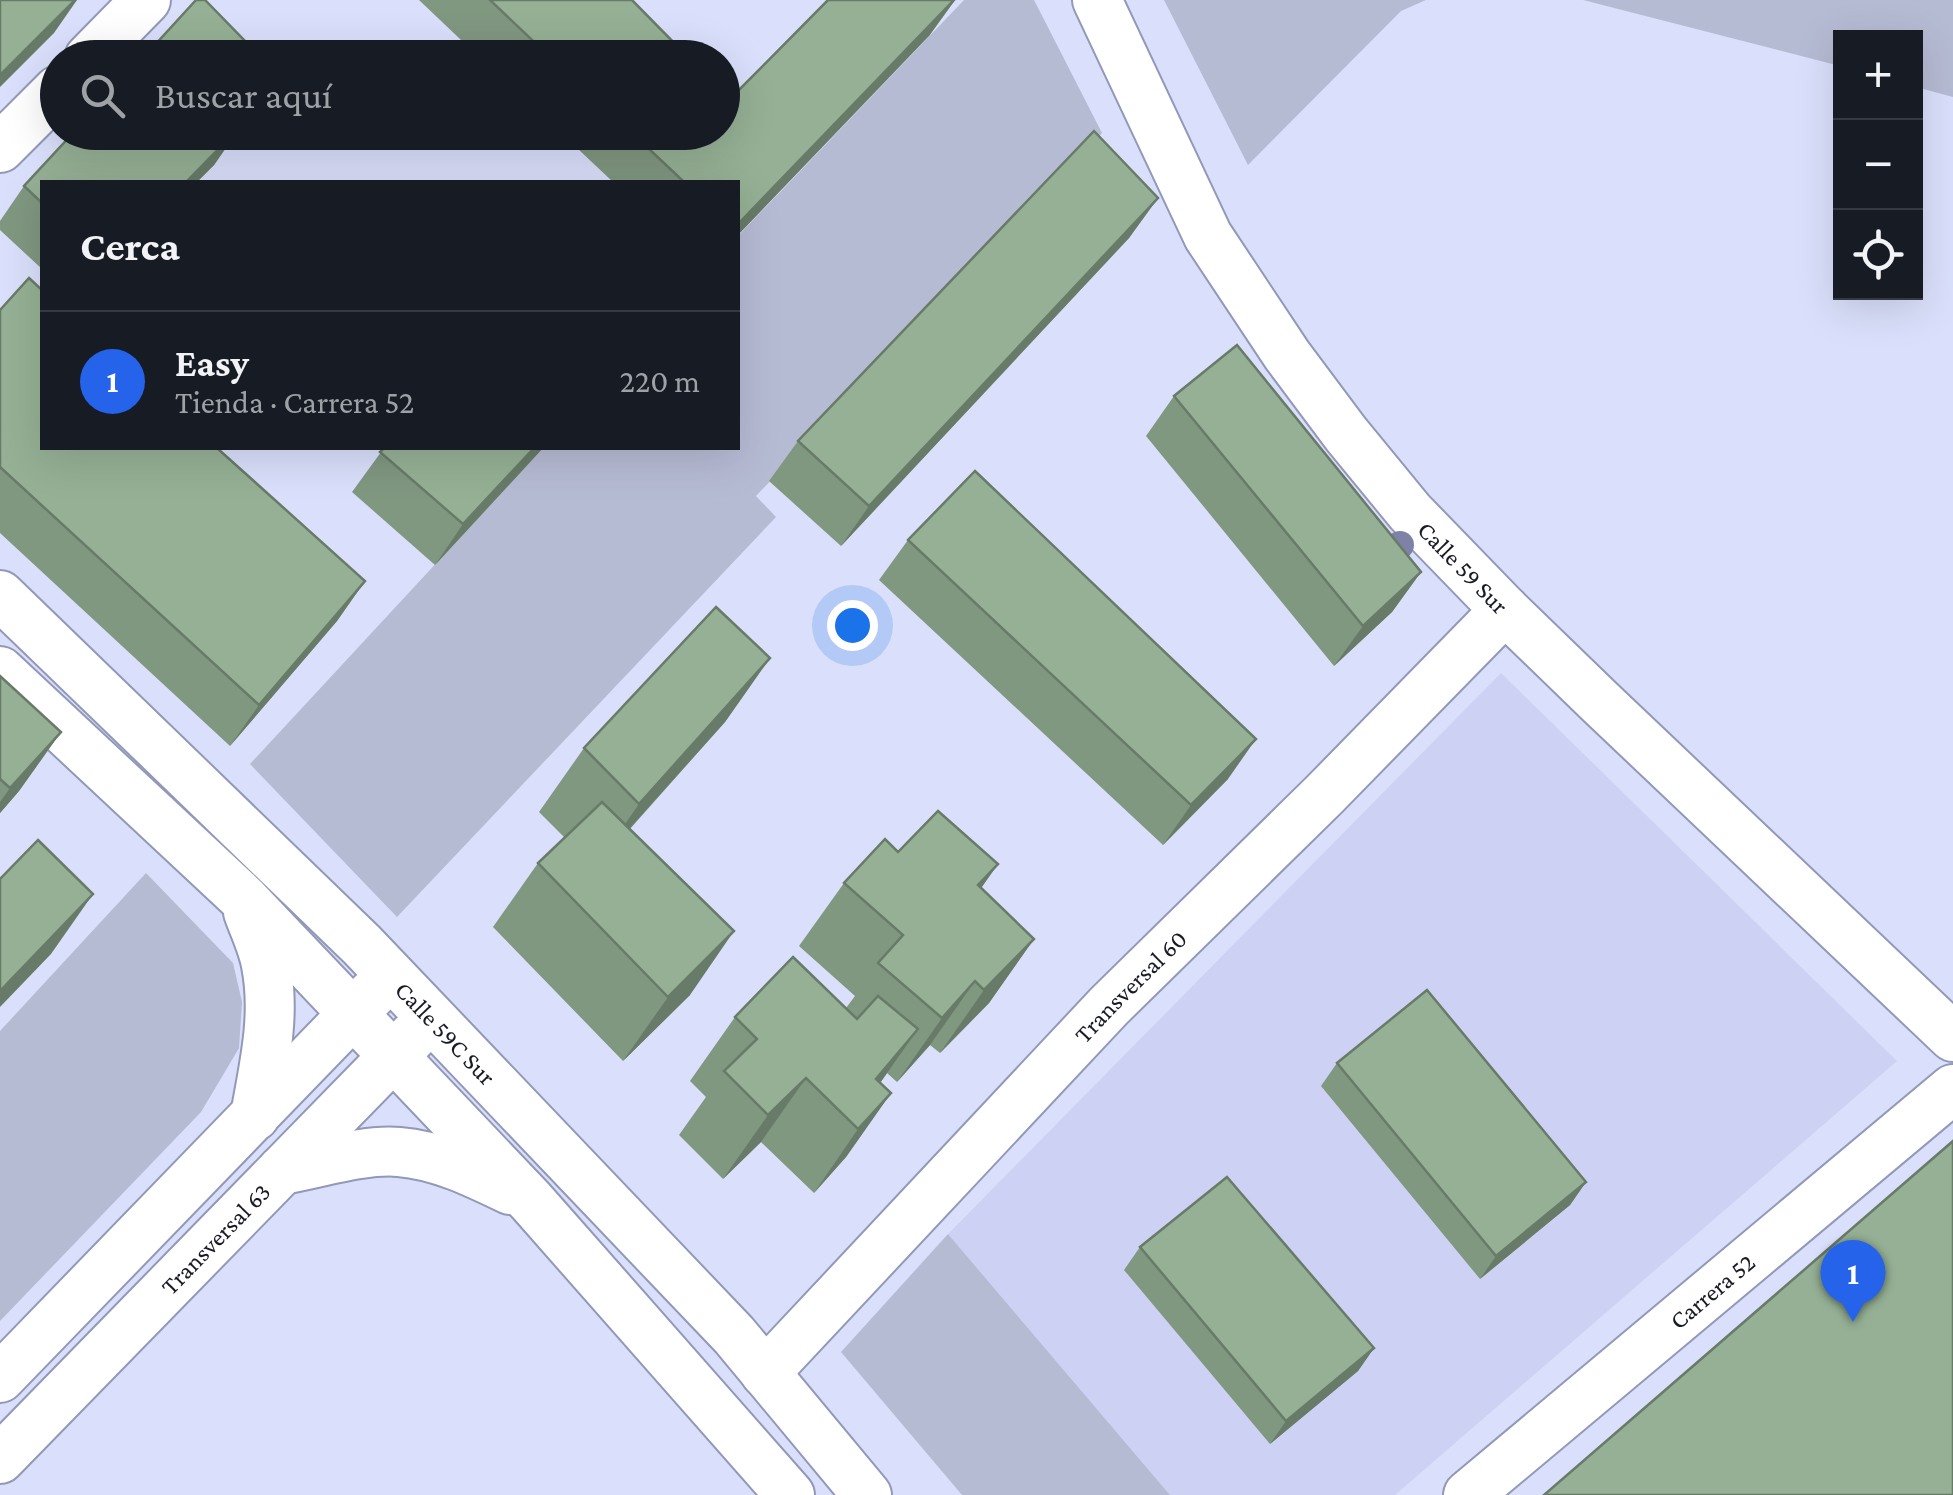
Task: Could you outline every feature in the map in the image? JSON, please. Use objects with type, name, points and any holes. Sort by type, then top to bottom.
[{"type":"street","points":[[107,40],[146,0]]},
{"type":"street","name":"Calle 59 Sur","points":[[1097,0],[1208,236],[1287,356],[1410,512],[1506,610],[1953,1037]]},
{"type":"street","points":[[0,148],[40,108]]},
{"type":"street","name":"Calle 59C Sur","points":[[0,595],[390,975],[734,1335],[867,1495]]},
{"type":"street","name":"Transversal 60","points":[[765,1373],[1109,1006],[1506,610]]},
{"type":"street","points":[[0,671],[244,899],[531,1201],[790,1495]]},
{"type":"street","points":[[244,899],[266,960],[271,994],[270,1036],[255,1116]]},
{"type":"street","points":[[0,1378],[390,975]]},
{"type":"street","name":"Transversal 63","points":[[0,1459],[431,1018]]},
{"type":"street","name":"Carrera 52","points":[[1468,1495],[1953,1089]]},
{"type":"street","points":[[282,1170],[398,1152],[442,1161],[531,1201]]},
{"type":"shaded area","points":[[964,0],[1034,0],[1102,133],[756,496],[776,517],[397,917],[250,764],[541,450],[740,450],[740,234]]},
{"type":"shaded area","points":[[1164,0],[1426,0],[1401,11],[1248,165]]},
{"type":"shaded area","points":[[1583,0],[1953,0],[1953,97],[1923,89],[1923,30],[1833,30],[1833,64]]},
{"type":"shaded area","points":[[1501,673],[1897,1061],[1395,1495],[1170,1495],[948,1234]]},
{"type":"shaded area","points":[[146,873],[233,963],[242,1002],[239,1048],[201,1112],[0,1321],[0,1031]]},
{"type":"shaded area","points":[[948,1234],[1170,1495],[962,1495],[841,1352]]},
{"type":"building","points":[[0,0],[75,0],[0,75]]},
{"type":"building","points":[[196,0],[205,0],[244,40],[159,40]]},
{"type":"building","points":[[490,0],[632,0],[671,40],[532,40]]},
{"type":"building","points":[[828,0],[954,0],[740,222],[740,180],[682,180],[650,150],[740,150],[740,89]]},
{"type":"building","points":[[1094,131],[1158,198],[869,506],[798,441]]},
{"type":"building","points":[[57,150],[217,150],[188,180],[40,180],[40,201],[24,186]]},
{"type":"building","points":[[29,278],[40,288],[40,450],[219,450],[365,581],[259,705],[0,467],[0,310]]},
{"type":"building","points":[[1237,345],[1421,572],[1363,626],[1174,396]]},
{"type":"building","points":[[382,450],[532,450],[463,524]]},
{"type":"building","points":[[975,471],[1256,739],[1191,805],[908,540]]},
{"type":"building","points":[[716,607],[770,658],[639,804],[584,748]]},
{"type":"building","points":[[0,676],[61,732],[10,788],[0,779]]},
{"type":"building","points":[[602,802],[734,931],[668,997],[538,863]]},
{"type":"building","points":[[938,811],[998,864],[978,885],[1034,939],[984,990],[975,981],[942,1018],[878,963],[903,935],[844,883],[885,839],[898,852]]},
{"type":"building","points":[[38,840],[93,894],[0,991],[0,879]]},
{"type":"building","points":[[793,957],[857,1019],[878,996],[918,1029],[876,1079],[891,1093],[858,1129],[806,1078],[768,1115],[724,1071],[757,1039],[735,1017]]},
{"type":"building","points":[[1427,990],[1586,1182],[1496,1256],[1337,1063]]},
{"type":"building","points":[[1953,1141],[1953,1495],[1544,1495]]},
{"type":"building","points":[[1227,1177],[1374,1348],[1286,1421],[1140,1247]]},
{"type":"place","name":"Easy","points":[[1853,1322]]}]
